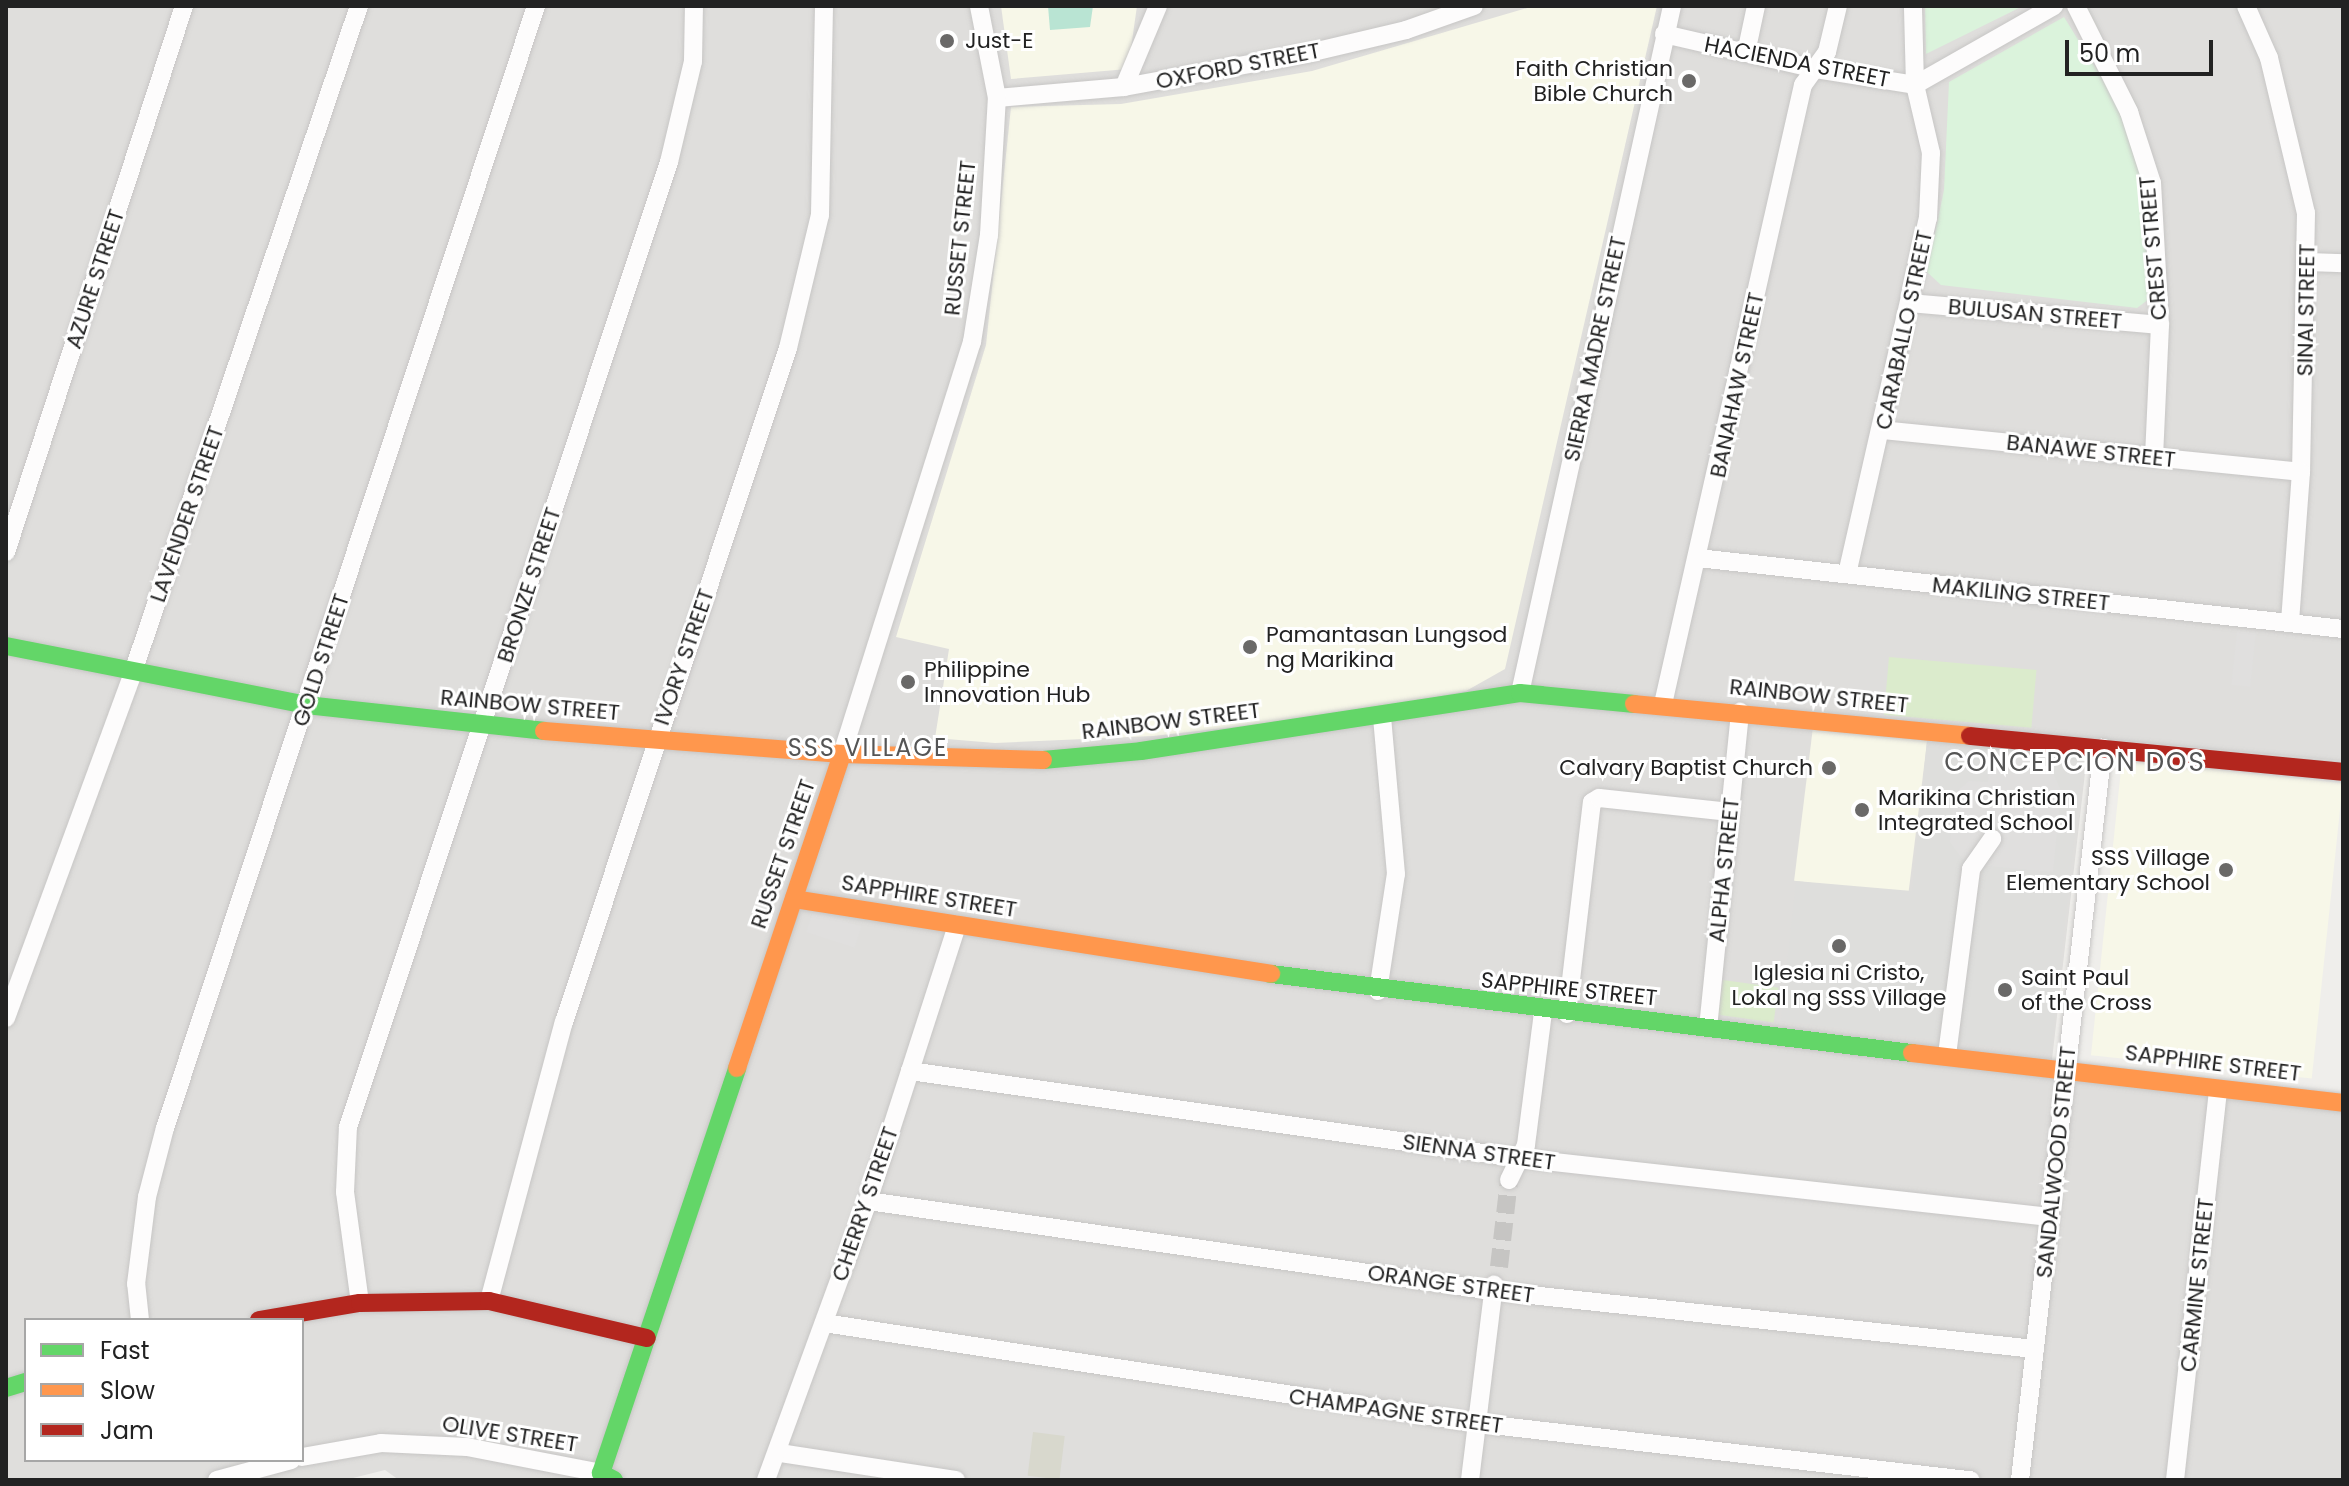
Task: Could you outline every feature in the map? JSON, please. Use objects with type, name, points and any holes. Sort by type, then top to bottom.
[{"type":"street","name":"AZURE STREET","points":[[6,552],[184,6]]},
{"type":"street","name":"LAVENDER STREET","points":[[6,1018],[133,672],[359,6]]},
{"type":"street","name":"GOLD STREET","points":[[140,1318],[136,1284],[143,1226],[165,1128],[536,6]]},
{"type":"street","name":"BRONZE STREET","points":[[360,1303],[345,1192],[348,1127],[669,162],[693,61],[694,6]]},
{"type":"street","name":"IVORY STREET","points":[[489,1301],[564,1022],[788,348],[820,215],[824,6]]},
{"type":"street","name":"RUSSET STREET","points":[[608,1476],[647,1338],[842,754],[972,342],[989,235],[997,98],[979,6]]},
{"type":"street","points":[[1124,87],[1158,6]]},
{"type":"street","name":"OXFORD STREET","points":[[997,98],[1124,87],[1309,53],[1406,30],[1474,6]]},
{"type":"street","name":"SIERRA MADRE STREET","points":[[1520,693],[1672,6]]},
{"type":"street","points":[[1746,53],[1756,6]]},
{"type":"street","name":"BANAHAW STREET","points":[[1663,704],[1803,85],[1827,52],[1838,6]]},
{"type":"street","name":"CARABALLO STREET","points":[[1847,574],[1910,303],[1931,189],[1928,129],[1915,85],[1913,6]]},
{"type":"street","name":"HACIENDA STREET","points":[[1664,34],[1816,69],[1915,85],[2054,6]]},
{"type":"street","name":"CREST STREET","points":[[2076,6],[2129,112],[2152,183],[2160,325],[2154,458]]},
{"type":"street","name":"SINAI STREET","points":[[2246,6],[2269,58],[2297,160],[2309,262],[2301,472],[2290,623]]},
{"type":"street","points":[[2309,262],[2343,263]]},
{"type":"street","name":"BULUSAN STREET","points":[[1910,303],[2160,325]]},
{"type":"street","name":"BANAWE STREET","points":[[1882,430],[2301,472]]},
{"type":"street","name":"MAKILING STREET","points":[[1698,558],[2343,629]]},
{"type":"street","name":"RAINBOW STREET","points":[[6,646],[306,705],[482,726],[842,754],[1017,762],[1141,751],[1382,717],[1520,693],[1663,704],[2343,772]]},
{"type":"street","name":"ALPHA STREET","points":[[1708,1028],[1740,712]]},
{"type":"street","points":[[1378,991],[1396,874],[1382,717]]},
{"type":"street","name":"SANDALWOOD STREET","points":[[2020,1480],[2103,748]]},
{"type":"street","points":[[1567,1014],[1594,800],[1730,812]]},
{"type":"street","points":[[1947,1055],[1971,869],[1992,839]]},
{"type":"street","name":"SAPPHIRE STREET","points":[[794,899],[1378,991],[2343,1103]]},
{"type":"street","name":"CHERRY STREET","points":[[766,1480],[780,1453],[868,1201],[957,925]]},
{"type":"street","points":[[1509,1180],[1526,1145],[1543,1012]]},
{"type":"street","name":"SIENNA STREET","points":[[910,1071],[1518,1158],[2050,1217]]},
{"type":"street","name":"CARMINE STREET","points":[[2175,1480],[2218,1089]]},
{"type":"street","name":"ORANGE STREET","points":[[868,1201],[1494,1288],[2035,1349]]},
{"type":"street","points":[[1470,1480],[1494,1288]]},
{"type":"street","points":[[271,1318],[360,1303],[489,1301],[647,1338]]},
{"type":"street","name":"CHAMPAGNE STREET","points":[[824,1323],[1475,1423],[1971,1480]]},
{"type":"street","name":"OLIVE STREET","points":[[304,1457],[381,1443],[467,1447],[608,1476]]},
{"type":"street","points":[[780,1453],[956,1480]]},
{"type":"street","points":[[217,1480],[284,1462]]},
{"type":"shaded area","points":[[6,6],[2343,6],[2343,761],[2089,738],[2050,1077],[2343,1108],[2343,1480],[399,1480],[385,1470],[345,1480],[6,1480]]},
{"type":"shaded area","points":[[1001,6],[1137,6],[1128,69],[1011,79]]},
{"type":"shaded area","points":[[1534,6],[1657,6],[1505,669],[1466,691],[1359,713],[1153,736],[995,743],[935,738],[949,649],[896,637],[986,345],[1011,107],[1121,104],[1312,71]]},
{"type":"shaded area","points":[[2237,631],[2256,633],[2250,687],[2231,685]]},
{"type":"shaded area","name":"Marikina Christian Integrated School","points":[[1813,727],[1927,741],[1908,895],[1794,881]]},
{"type":"shaded area","points":[[1927,740],[2083,757],[2051,1053],[1781,1021],[1796,881],[1912,891]]},
{"type":"shaded area","points":[[1997,751],[2046,757],[2061,791],[2053,872],[1966,864],[1950,842],[1954,794],[1969,781],[1988,782],[1990,761],[1998,761]]},
{"type":"shaded area","name":"SSS Village Elementary School","points":[[2122,760],[2343,783],[2312,1079],[2091,1055]]},
{"type":"shaded area","points":[[813,911],[862,927],[855,948],[806,932]]},
{"type":"shaded area","points":[[1033,1432],[1065,1436],[1059,1480],[1028,1476]]},
{"type":"green space","points":[[1048,6],[1093,6],[1090,27],[1050,30]]},
{"type":"green space","points":[[1925,6],[2023,6],[1926,54]]},
{"type":"green space","points":[[2064,17],[2126,117],[2145,185],[2149,299],[2137,308],[1941,285],[1927,272],[1944,190],[1949,82]]},
{"type":"green space","points":[[1889,657],[2036,670],[2031,728],[1884,715]]},
{"type":"green space","points":[[1723,980],[1778,988],[1774,1022],[1718,1015]]},
{"type":"tunnel","points":[[1499,1267],[1509,1180]]},
{"type":"traffic: fast","points":[[6,646],[306,705],[544,731]]},
{"type":"traffic: fast","points":[[1043,760],[1141,751],[1520,693],[1634,704]]},
{"type":"traffic: fast","points":[[1271,974],[1912,1053]]},
{"type":"traffic: fast","points":[[614,1480],[601,1473],[737,1068]]},
{"type":"traffic: fast","points":[[6,1388],[24,1383]]},
{"type":"traffic: slow","points":[[1634,704],[1970,736]]},
{"type":"traffic: slow","points":[[544,731],[842,754],[1043,760]]},
{"type":"traffic: slow","points":[[737,1068],[842,754]]},
{"type":"traffic: slow","points":[[794,899],[1271,974]]},
{"type":"traffic: slow","points":[[1912,1053],[2343,1103]]},
{"type":"traffic: jam","points":[[1970,736],[2343,772]]},
{"type":"traffic: jam","points":[[271,1318],[360,1303],[489,1301],[647,1338]]},
{"type":"place","name":"Just-E","points":[[947,41]]},
{"type":"place","name":"Faith Christian Bible Church","points":[[1689,81]]},
{"type":"place","name":"Pamantasan Lungsod ng Marikina","points":[[1250,647]]},
{"type":"place","name":"Philippine Innovation Hub","points":[[908,682]]},
{"type":"place","name":"Calvary Baptist Church","points":[[1829,768]]},
{"type":"place","name":"Marikina Christian Integrated School","points":[[1862,810]]},
{"type":"place","name":"SSS Village Elementary School","points":[[2226,870]]},
{"type":"place","name":"Iglesia ni Cristo, Lokal ng SSS Village","points":[[1839,946]]},
{"type":"place","name":"Saint Paul of the Cross","points":[[2005,990]]},
{"type":"district","name":"SSS VILLAGE","points":[[868,748]]},
{"type":"district","name":"CONCEPCION DOS","points":[[2075,763]]}]
